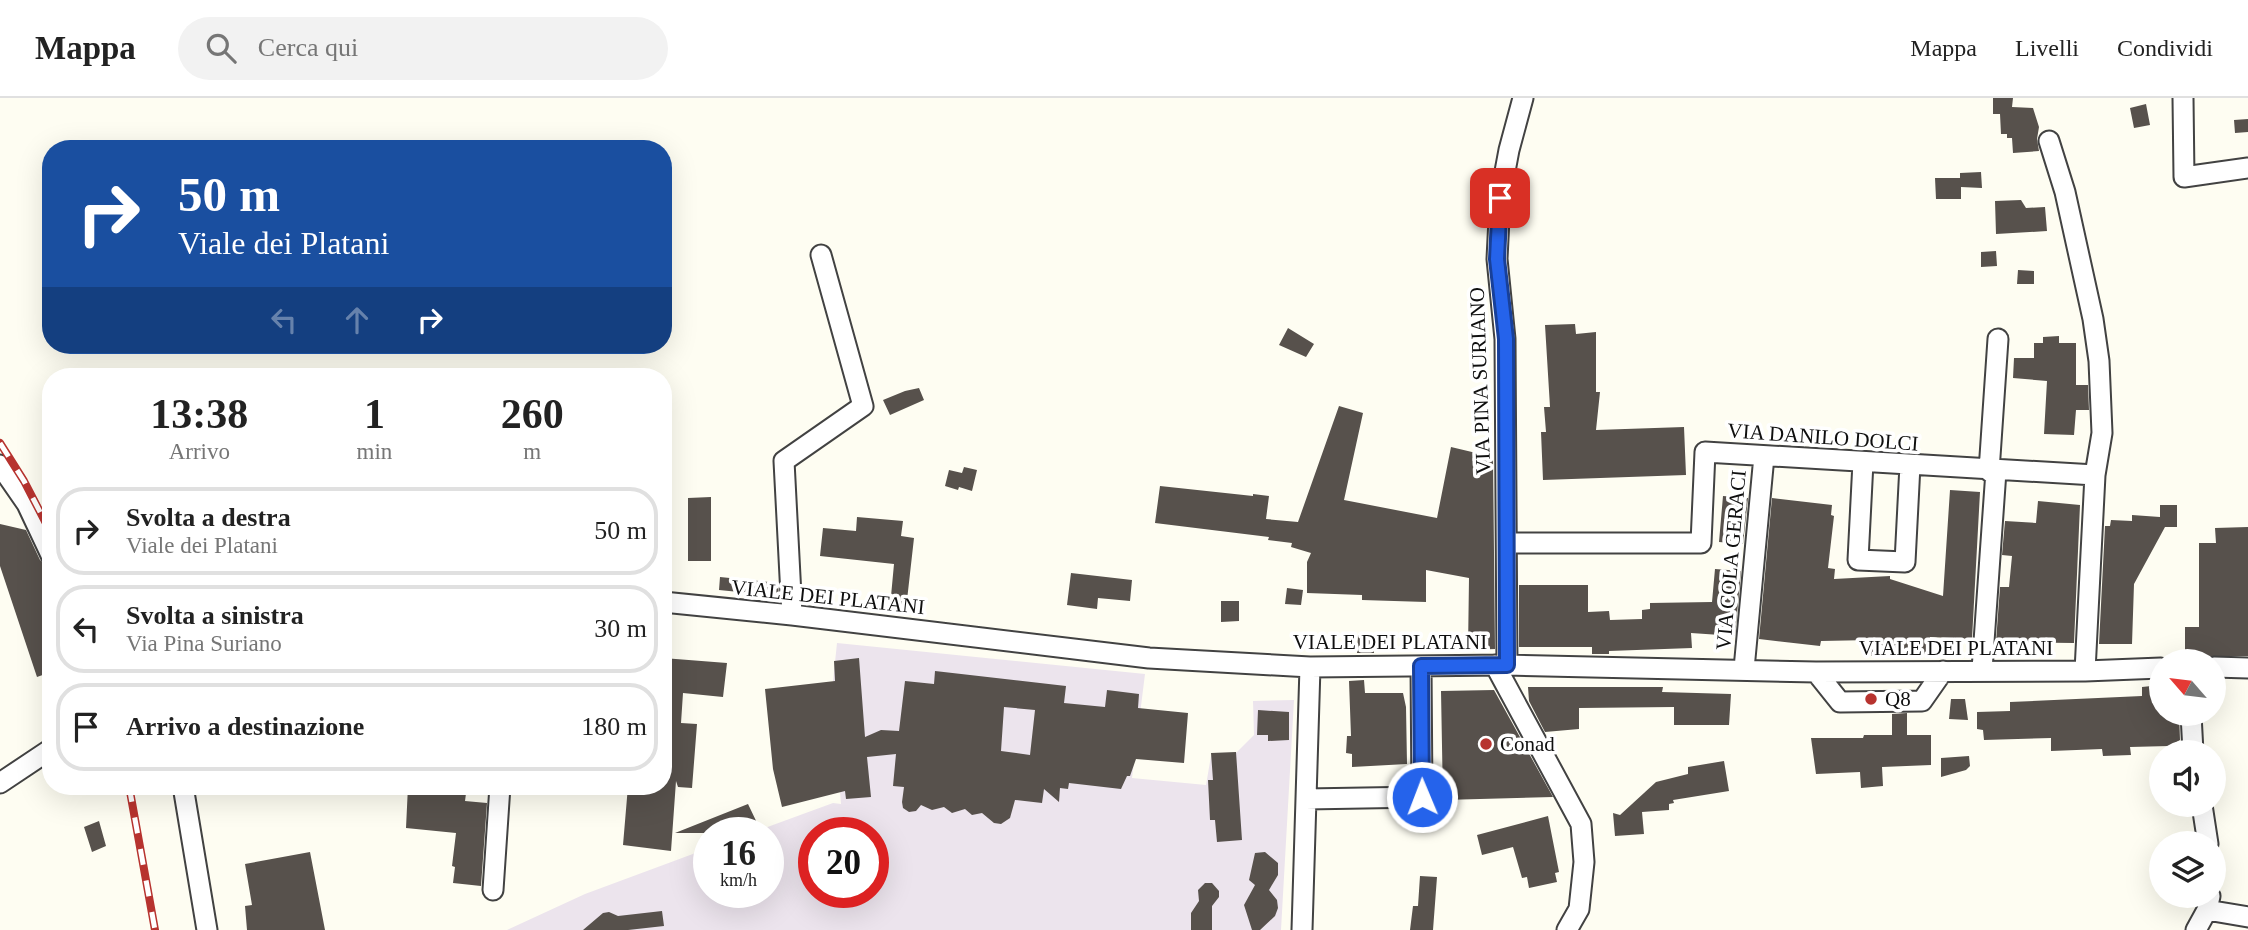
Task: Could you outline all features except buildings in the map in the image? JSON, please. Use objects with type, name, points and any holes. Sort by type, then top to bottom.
[{"type":"street","name":"VIA PINA SURIANO","points":[[1501,665],[1508,543],[1506,339],[1497,259],[1500,198],[1523,98]]},
{"type":"street","points":[[2183,98],[2184,177],[2248,167]]},
{"type":"street","points":[[2049,141],[2065,192],[2093,319],[2099,360],[2102,433],[2095,475],[2085,671]]},
{"type":"street","points":[[793,615],[784,461],[863,406],[821,255]]},
{"type":"street","points":[[1982,670],[1998,339]]},
{"type":"street","name":"VIA DANILO DOLCI","points":[[1508,543],[1701,543],[1705,452],[2095,475]]},
{"type":"street","name":"VIA COLA GERACI","points":[[1744,669],[1764,456]]},
{"type":"street","points":[[1863,462],[1858,560],[1905,562],[1910,465]]},
{"type":"street","points":[[0,465],[27,504],[42,536]]},
{"type":"street","name":"VIALE DEI PLATANI","points":[[672,603],[1149,658],[1310,667],[1501,665],[1816,672],[2149,668]]},
{"type":"street","points":[[1501,665],[1581,824],[1584,862],[1579,909],[1567,930]]},
{"type":"street","points":[[1306,799],[1422,797],[1421,666]]},
{"type":"street","points":[[1301,930],[1310,667]]},
{"type":"street","points":[[2226,667],[2248,668]]},
{"type":"street","points":[[1816,672],[1840,702],[1922,701],[1943,671]]},
{"type":"street","points":[[0,783],[42,755]]},
{"type":"street","points":[[184,795],[207,930]]},
{"type":"street","points":[[493,890],[499,795]]},
{"type":"street","points":[[2196,930],[2206,908]]},
{"type":"street","points":[[2222,908],[2248,917]]},
{"type":"shaded area","points":[[837,643],[1145,674],[1132,778],[1206,785],[1211,756],[1235,754],[1254,735],[1253,701],[1294,700],[1281,930],[507,930],[585,894],[693,854],[693,908],[784,908],[784,821],[833,803],[841,804],[832,691]]},
{"type":"railway","points":[[0,443],[42,516]]},
{"type":"railway","points":[[131,795],[155,930]]},
{"type":"place","name":"Q8","points":[[1871,699]]},
{"type":"place","name":"Conad","points":[[1486,744]]},
{"type":"route","points":[[1422,797],[1421,666],[1507,665],[1506,339],[1497,259],[1500,198]]}]
